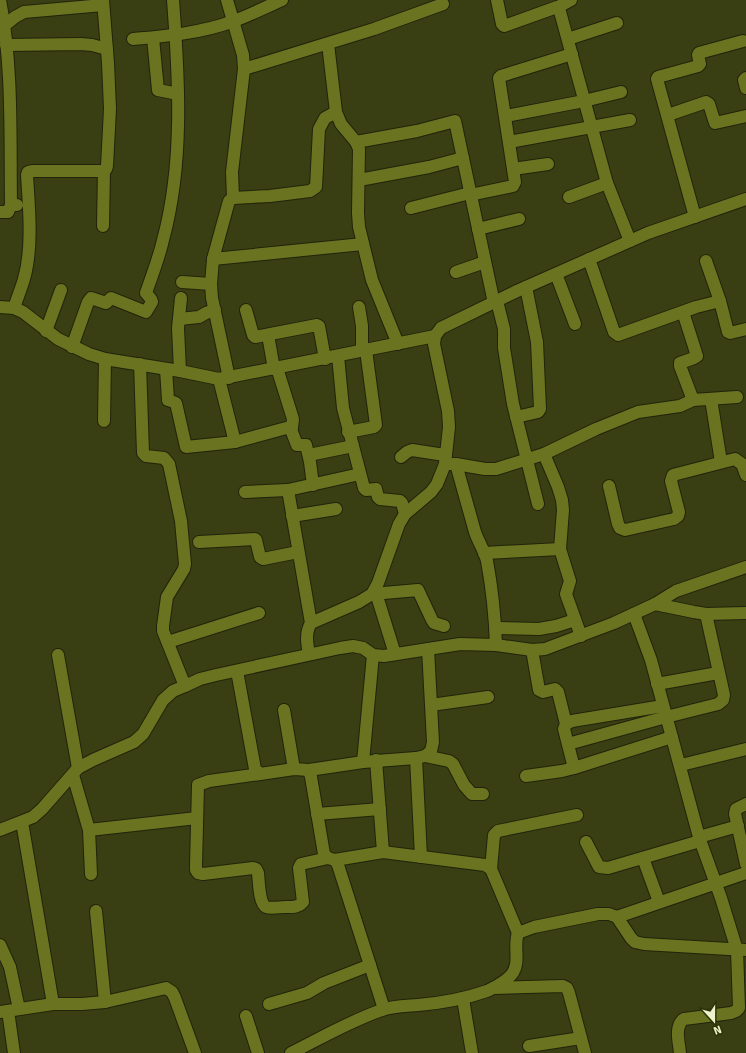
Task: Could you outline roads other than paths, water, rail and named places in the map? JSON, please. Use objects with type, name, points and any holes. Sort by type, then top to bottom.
[{"type":"street","points":[[0,0],[6,45],[5,99],[11,205],[8,212],[0,212]]},
{"type":"street","points":[[72,347],[88,302],[91,298],[106,302],[109,298],[111,298],[146,312],[152,302],[152,299],[146,293],[163,240],[172,197],[177,151],[178,94],[173,0]]},
{"type":"street","points":[[228,0],[243,55],[244,69],[232,172],[233,198]]},
{"type":"street","points":[[133,39],[176,36],[205,30],[234,21],[281,0]]},
{"type":"street","points":[[497,0],[502,24],[504,26],[558,7],[571,0]]},
{"type":"street","points":[[3,28],[15,17],[24,12],[103,2],[110,109],[107,166],[104,170],[103,226]]},
{"type":"street","points":[[244,69],[328,44],[443,4]]},
{"type":"street","points":[[558,7],[607,183],[630,241]]},
{"type":"street","points":[[568,39],[617,24]]},
{"type":"street","points":[[153,38],[158,90],[178,94]]},
{"type":"street","points":[[695,217],[657,78],[698,66],[700,64],[698,55],[700,53],[743,41]]},
{"type":"street","points":[[6,45],[81,44],[107,49]]},
{"type":"street","points":[[328,44],[336,112],[341,124],[356,142],[359,149],[358,214],[363,244],[376,291],[398,344]]},
{"type":"street","points":[[411,208],[470,194],[513,186],[515,182],[506,116],[499,81],[502,76],[572,54]]},
{"type":"street","points":[[746,78],[744,80],[746,88]]},
{"type":"street","points":[[506,116],[584,101],[621,92]]},
{"type":"street","points":[[668,115],[706,102],[709,104],[715,123],[746,116]]},
{"type":"street","points":[[234,442],[211,284],[213,259],[229,201],[233,198],[270,196],[310,191],[315,189],[319,129],[325,118],[336,112]]},
{"type":"street","points":[[509,142],[630,120]]},
{"type":"street","points":[[356,142],[417,131],[455,121],[485,262],[495,302],[504,329],[504,348],[513,404],[538,504]]},
{"type":"street","points":[[359,180],[430,167],[463,158]]},
{"type":"street","points":[[513,169],[548,164]]},
{"type":"street","points":[[14,308],[24,279],[27,263],[30,223],[27,175],[30,171],[104,170]]},
{"type":"street","points":[[569,197],[607,183]]},
{"type":"street","points":[[496,645],[487,560],[478,542],[449,461],[448,411],[434,344],[435,336],[441,328],[526,287],[648,233],[745,202]]},
{"type":"street","points":[[11,205],[29,206]]},
{"type":"street","points":[[478,229],[518,219]]},
{"type":"street","points":[[213,259],[363,244]]},
{"type":"street","points":[[589,259],[614,332],[618,335],[683,312],[720,301]]},
{"type":"street","points":[[706,261],[720,301],[728,332],[730,333],[746,329]]},
{"type":"street","points":[[456,272],[485,262]]},
{"type":"street","points":[[556,274],[575,324]]},
{"type":"street","points":[[182,282],[211,284]]},
{"type":"street","points":[[516,417],[538,412],[540,410],[537,342],[526,287]]},
{"type":"street","points":[[46,331],[61,290]]},
{"type":"street","points":[[180,371],[179,319],[181,298]]},
{"type":"street","points":[[0,307],[14,308],[23,312],[46,331],[72,347],[89,354],[105,359],[166,368],[224,379],[435,336]]},
{"type":"street","points":[[348,432],[376,425],[364,351],[359,307]]},
{"type":"street","points":[[179,319],[199,317],[215,310]]},
{"type":"street","points":[[246,310],[254,336],[268,335],[317,325],[320,328],[325,359]]},
{"type":"street","points":[[683,312],[696,356],[680,363],[680,366],[693,400]]},
{"type":"street","points":[[268,335],[275,369],[293,419],[292,428],[296,444],[298,446],[306,445],[309,455],[313,485]]},
{"type":"street","points":[[338,356],[343,408],[364,489],[376,489],[380,499],[401,502],[405,514]]},
{"type":"street","points":[[104,421],[105,359]]},
{"type":"street","points":[[140,364],[143,453],[146,456],[164,458],[169,464],[181,521],[185,564],[184,569],[167,597],[163,631],[185,686]]},
{"type":"street","points":[[166,368],[168,400],[176,403],[186,447],[234,442],[290,427],[292,428]]},
{"type":"street","points":[[401,457],[412,450],[449,461],[485,469],[496,469],[544,454],[630,414],[680,406],[693,400],[737,397]]},
{"type":"street","points":[[711,399],[721,462]]},
{"type":"street","points":[[309,455],[353,446]]},
{"type":"street","points":[[544,454],[562,500],[563,510],[560,548],[570,581],[566,594],[581,636]]},
{"type":"street","points":[[609,486],[618,524],[620,528],[625,530],[674,519],[678,516],[679,512],[671,481],[673,475],[735,459],[739,461],[746,475]]},
{"type":"street","points":[[395,654],[374,593],[399,524],[405,514],[437,484],[449,461]]},
{"type":"street","points":[[245,492],[288,490],[360,474]]},
{"type":"street","points":[[288,490],[311,623]]},
{"type":"street","points":[[292,516],[336,509]]},
{"type":"street","points":[[199,542],[254,539],[256,540],[260,557],[262,559],[298,552]]},
{"type":"street","points":[[484,552],[560,548]]},
{"type":"street","points":[[0,830],[33,817],[76,772],[134,742],[143,734],[163,700],[173,691],[200,679],[308,654],[353,646],[363,648],[373,655],[384,656],[460,644],[496,645],[532,650],[545,649],[634,614],[676,592],[746,567]]},
{"type":"street","points":[[308,654],[307,635],[308,628],[311,623],[359,602],[374,593],[418,590],[434,623],[444,626]]},
{"type":"street","points":[[655,604],[706,614],[746,613]]},
{"type":"street","points":[[168,642],[259,613]]},
{"type":"street","points":[[634,614],[648,650],[700,839],[742,950],[739,1008],[731,1013],[684,1019],[680,1022],[678,1027],[680,1053]]},
{"type":"street","points":[[566,724],[572,721],[718,704],[723,700],[724,695],[706,614]]},
{"type":"street","points":[[495,628],[539,629],[556,626],[575,620]]},
{"type":"street","points":[[420,757],[431,751],[433,742],[428,649]]},
{"type":"street","points":[[532,650],[540,690],[543,692],[555,688],[558,692],[566,724],[564,729],[574,768]]},
{"type":"street","points":[[58,655],[76,772],[89,830],[91,874]]},
{"type":"street","points":[[363,762],[373,655]]},
{"type":"street","points":[[237,671],[253,761],[255,769],[260,774]]},
{"type":"street","points":[[657,684],[718,673]]},
{"type":"street","points":[[431,705],[488,697]]},
{"type":"street","points":[[284,710],[294,769]]},
{"type":"street","points":[[568,744],[665,711]]},
{"type":"street","points":[[526,776],[574,768],[672,736]]},
{"type":"street","points":[[681,766],[746,749]]},
{"type":"street","points":[[420,757],[421,857]]},
{"type":"street","points":[[483,794],[472,794],[468,790],[453,764],[449,761],[420,757],[376,760],[309,770],[294,769],[209,781],[198,785],[196,870],[198,873],[203,874],[253,868],[256,869],[261,899],[266,906],[270,908],[300,905],[303,902],[299,868],[302,864],[307,862],[383,852],[485,865],[491,869]]},
{"type":"street","points":[[376,760],[383,852]]},
{"type":"street","points":[[309,770],[324,854],[332,859],[384,1009]]},
{"type":"street","points":[[746,804],[736,809],[735,814],[746,864]]},
{"type":"street","points":[[317,814],[380,809]]},
{"type":"street","points":[[291,1053],[351,1022],[384,1009],[463,999],[493,988],[504,981],[512,974],[516,965],[517,956],[515,940],[518,933],[491,869],[494,835],[498,831],[577,815]]},
{"type":"street","points":[[89,830],[197,818]]},
{"type":"street","points":[[22,822],[53,1004]]},
{"type":"street","points":[[586,842],[599,867],[608,868],[643,858],[738,826]]},
{"type":"street","points":[[643,858],[659,902]]},
{"type":"street","points":[[617,918],[659,902],[746,873]]},
{"type":"street","points":[[96,912],[105,1002]]},
{"type":"street","points":[[518,933],[534,927],[598,914],[609,914],[617,918],[635,942],[644,944],[742,950]]},
{"type":"street","points":[[0,945],[6,955],[10,967],[9,1010],[14,1053]]},
{"type":"street","points":[[270,1004],[308,993],[324,982],[370,965]]},
{"type":"street","points":[[493,988],[563,986],[567,988],[585,1053]]},
{"type":"street","points":[[9,1010],[53,1004],[105,1002],[166,988],[172,992],[175,998],[195,1053]]},
{"type":"street","points":[[463,999],[472,1053]]},
{"type":"street","points":[[246,1016],[258,1053]]},
{"type":"street","points":[[529,1046],[581,1038]]}]
